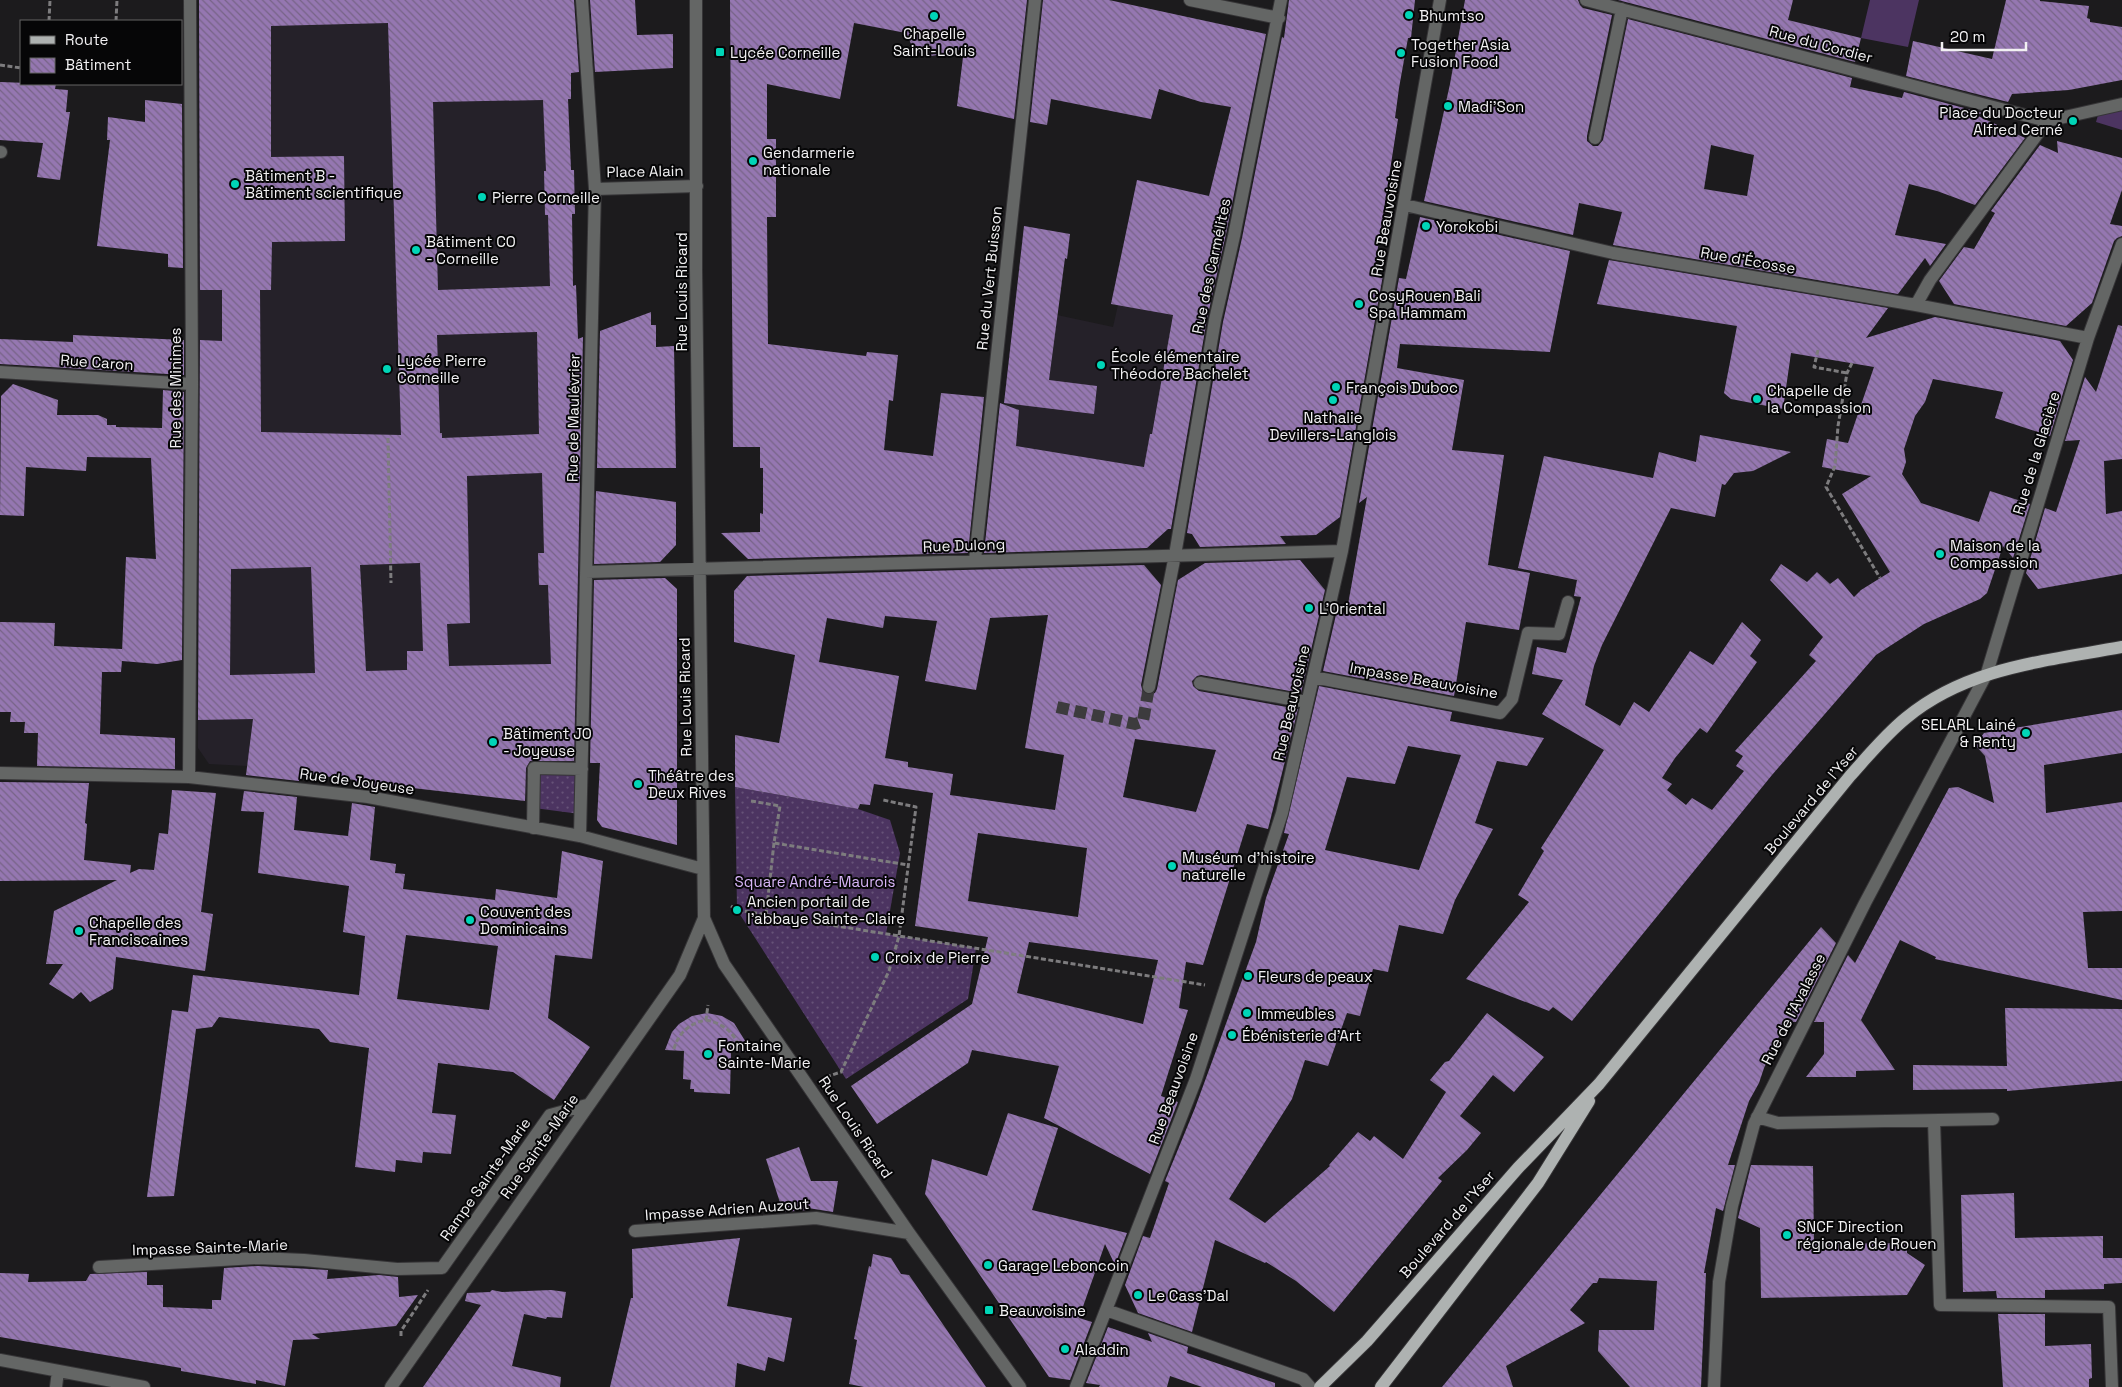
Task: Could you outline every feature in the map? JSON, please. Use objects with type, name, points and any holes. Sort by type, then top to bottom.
[{"type":"main road","name":"Boulevard de l'Yser","points":[[1320,1387],[1367,1341],[1518,1168],[1599,1084],[1850,776],[1892,729],[1930,700],[1988,673],[2122,647]]},
{"type":"main road","name":"Boulevard de l'Yser","points":[[1381,1387],[1538,1183],[1599,1084]]},
{"type":"street","name":"Rue des Minimes","points":[[189,777],[192,384],[190,0]]},
{"type":"street","name":"Rue de Maulévrier","points":[[580,836],[595,189],[582,0]]},
{"type":"street","name":"Rue Louis Ricard","points":[[696,0],[696,268],[704,918],[724,964],[909,1234],[1020,1387]]},
{"type":"street","name":"Rue du Vert Buisson","points":[[975,560],[1035,0]]},
{"type":"street","points":[[1190,0],[1278,18]]},
{"type":"street","name":"Rue des Carmélites","points":[[1148,687],[1175,555],[1215,320],[1234,236],[1281,0]]},
{"type":"street","name":"Rue Beauvoisine","points":[[1076,1387],[1196,1078],[1282,813],[1342,551],[1440,0]]},
{"type":"street","name":"Rue du Cordier","points":[[1586,0],[2047,121]]},
{"type":"street","points":[[1595,138],[1622,10]]},
{"type":"street","points":[[1916,305],[1930,280],[2047,121],[2122,104]]},
{"type":"street","name":"Place Alain","points":[[595,189],[697,186]]},
{"type":"street","name":"Rue d'Écosse","points":[[1405,205],[1613,253],[1916,305],[2088,338]]},
{"type":"street","name":"Rue de la Glacière","points":[[1988,673],[2088,338],[2122,244]]},
{"type":"street","name":"Rue Caron","points":[[0,372],[192,384]]},
{"type":"street","name":"Rue Dulong","points":[[586,572],[1342,551]]},
{"type":"street","name":"Impasse Beauvoisine","points":[[1313,677],[1500,712],[1512,699],[1528,633],[1559,634],[1568,602]]},
{"type":"street","name":"Rue de l'Avalasse","points":[[1714,1387],[1721,1272],[1732,1206],[1757,1117],[1865,903],[1988,673]]},
{"type":"street","points":[[1200,683],[1308,702]]},
{"type":"street","points":[[533,828],[534,768],[582,769]]},
{"type":"street","name":"Rue de Joyeuse","points":[[0,773],[189,777],[368,797],[580,836],[704,869]]},
{"type":"street","name":"Rue Sainte-Marie","points":[[391,1387],[680,974],[704,918]]},
{"type":"street","name":"Rampe Sainte-Marie","points":[[442,1268],[550,1115],[587,1105]]},
{"type":"street","points":[[1757,1117],[1778,1123],[1993,1120]]},
{"type":"street","points":[[1934,1121],[1940,1305],[2109,1307],[2112,1387]]},
{"type":"street","name":"Impasse Adrien Auzout","points":[[635,1231],[816,1218],[909,1234]]},
{"type":"street","name":"Impasse Sainte-Marie","points":[[99,1268],[258,1258],[304,1260],[397,1269],[442,1268]]},
{"type":"street","points":[[1106,1310],[1304,1379],[1310,1387]]},
{"type":"street","points":[[0,1360],[144,1387]]},
{"type":"street","points":[[56,1387],[58,1371]]},
{"type":"path","points":[[49,20],[50,0]]},
{"type":"path","points":[[116,20],[117,0]]},
{"type":"path","points":[[0,65],[20,68]]},
{"type":"path","points":[[1818,350],[1814,367],[1847,373]]},
{"type":"path","points":[[1852,363],[1847,373],[1838,426],[1835,466],[1826,487],[1880,578]]},
{"type":"path","points":[[388,438],[391,583]]},
{"type":"path","points":[[751,800],[780,806],[766,915]]},
{"type":"path","points":[[806,1084],[842,1072],[888,971],[899,936],[916,807],[883,800]]},
{"type":"path","points":[[774,844],[908,865]]},
{"type":"path","points":[[731,906],[737,910],[766,915],[1225,988]]},
{"type":"path","points":[[706,1020],[708,1005]]},
{"type":"path","points":[[674,1050],[675,1044],[686,1028],[695,1022],[706,1020],[718,1022],[726,1028],[737,1040],[741,1050]]},
{"type":"shaded area","name":"Lycée Pierre Corneille","points":[[199,0],[428,0],[570,54],[571,99],[568,100],[571,170],[574,170],[573,203],[575,204],[575,214],[572,214],[573,285],[576,285],[578,331],[574,331],[581,432],[581,475],[578,475],[582,584],[578,585],[575,663],[580,663],[577,763],[531,764],[525,801],[247,766],[209,764],[198,748]]},
{"type":"shaded area","name":"École élémentaire Théodore Bachelet","points":[[1118,305],[1203,316],[1145,467],[1056,453],[1015,450],[1002,428],[1015,309],[1057,315],[1113,327]]},
{"type":"green space","points":[[1870,0],[1919,0],[1908,47],[1861,38]]},
{"type":"green space","points":[[2122,109],[2122,130],[2096,122],[2098,115]]},
{"type":"green space","points":[[534,768],[582,769],[580,814],[534,808]]},
{"type":"green space","name":"Square André-Maurois","points":[[735,787],[858,809],[890,820],[900,853],[886,934],[976,948],[968,999],[846,1079],[737,910]]},
{"type":"building","name":"Lycée Pierre Corneille","points":[[199,0],[574,0],[579,72],[571,73],[571,99],[568,99],[571,170],[574,170],[575,214],[572,214],[573,286],[576,285],[578,339],[583,337],[574,761],[530,761],[526,768],[525,801],[378,784],[377,790],[354,787],[355,780],[300,773],[299,781],[246,775],[253,719],[198,720],[200,340],[222,341],[222,290],[200,290]],"holes":[[[388,23],[401,435],[261,432],[260,290],[271,290],[272,242],[345,241],[344,156],[271,157],[271,26]],[[543,100],[546,171],[544,171],[545,215],[548,215],[550,286],[438,290],[433,102]],[[537,332],[539,434],[442,438],[442,433],[440,433],[437,335]],[[542,473],[544,553],[538,553],[539,585],[548,585],[551,664],[449,666],[447,624],[470,623],[467,476]],[[420,563],[423,651],[407,651],[407,670],[366,671],[360,565]],[[311,567],[315,673],[230,675],[231,569]]]},
{"type":"building","points":[[590,0],[635,0],[637,35],[673,34],[673,68],[595,72]]},
{"type":"building","points":[[730,0],[1027,0],[1014,119],[957,106],[964,49],[932,56],[923,55],[913,48],[906,33],[854,23],[840,99],[767,84],[767,139],[776,139],[776,217],[767,217],[768,344],[866,356],[867,352],[898,355],[893,401],[889,400],[884,450],[933,456],[941,393],[984,397],[968,553],[748,559],[721,533],[760,532],[760,513],[763,514],[763,468],[760,468],[760,447],[733,447]]},
{"type":"building","points":[[1043,0],[1109,0],[1266,34],[1207,319],[1171,529],[1168,529],[1147,548],[984,553],[1000,403],[1019,410],[1016,446],[1144,467],[1150,434],[1152,434],[1173,315],[1111,304],[1137,180],[1209,196],[1231,107],[1201,102],[1159,89],[1151,119],[1051,99],[1047,125],[1030,122]]},
{"type":"building","points":[[1289,0],[1415,0],[1411,38],[1408,38],[1399,88],[1395,118],[1398,119],[1374,273],[1383,275],[1340,517],[1316,535],[1280,536],[1286,544],[1200,547],[1192,534],[1187,533],[1223,322],[1242,238],[1282,37],[1284,38]]},
{"type":"building","points":[[1465,0],[1578,0],[1583,8],[1612,15],[1587,136],[1587,141],[1593,146],[1598,146],[1603,140],[1628,19],[1852,78],[1850,87],[1902,98],[1904,92],[1983,113],[1976,115],[2025,138],[1975,205],[1937,191],[1909,184],[1895,235],[1946,244],[1930,266],[1925,258],[1898,294],[1613,245],[1622,212],[1579,203],[1573,235],[1424,201],[1450,84]],"holes":[[[1711,145],[1754,155],[1747,196],[1704,189]]]},
{"type":"building","points":[[1618,0],[1793,0],[1788,20],[1861,38],[1855,62]]},
{"type":"building","points":[[2006,0],[2040,0],[2089,6],[2087,18],[2090,19],[2090,22],[2122,27],[2122,80],[2069,90],[2012,94],[2008,102],[1906,76],[1913,41],[1992,59]]},
{"type":"building","points":[[0,82],[20,83],[20,85],[56,85],[55,89],[68,90],[66,112],[70,112],[60,180],[37,177],[43,143],[0,140]]},
{"type":"building","points":[[145,100],[182,104],[183,268],[168,267],[168,254],[97,246],[110,140],[107,140],[108,117],[145,122]]},
{"type":"building","points":[[2057,141],[2122,158],[2122,190],[2110,224],[2122,226],[2122,236],[2114,241],[2092,303],[2066,326],[1954,304],[1939,281],[1964,247],[1974,249],[1995,213],[1991,211],[2040,145],[2058,153]]},
{"type":"building","points":[[1420,217],[1570,251],[1550,352],[1400,344],[1397,368],[1464,380],[1452,450],[1504,455],[1488,565],[1530,573],[1519,630],[1466,622],[1454,696],[1323,671],[1338,606],[1346,616],[1367,497],[1359,503],[1399,278],[1406,279]]},
{"type":"building","points":[[1024,226],[1070,234],[1067,259],[1065,258],[1049,380],[1097,386],[1094,414],[1004,403]]},
{"type":"building","points":[[1609,260],[1888,308],[1866,338],[1935,317],[2060,341],[2073,360],[2050,436],[1995,418],[2003,392],[1933,379],[1925,402],[1915,416],[1904,449],[1906,462],[1902,474],[1921,503],[1979,522],[1990,491],[2030,504],[2013,558],[2003,546],[1987,593],[1980,599],[1924,624],[1876,655],[1772,775],[1572,1021],[1553,1007],[1549,1011],[1466,979],[1529,902],[1518,895],[1544,851],[1541,848],[1604,750],[1542,714],[1563,680],[1532,674],[1537,647],[1566,653],[1581,597],[1574,596],[1577,580],[1518,568],[1544,456],[1653,478],[1659,452],[1696,462],[1700,435],[1791,452],[1753,471],[1734,473],[1725,485],[1722,484],[1715,517],[1671,508],[1602,645],[1594,666],[1585,705],[1620,726],[1634,702],[1649,712],[1690,651],[1713,665],[1742,622],[1761,640],[1750,656],[1757,662],[1707,733],[1700,728],[1675,758],[1662,778],[1672,784],[1667,790],[1686,805],[1692,798],[1712,810],[1744,771],[1736,766],[1743,756],[1735,751],[1816,661],[1809,655],[1823,637],[1770,580],[1781,564],[1807,582],[1817,572],[1830,584],[1838,578],[1854,597],[1861,590],[1890,572],[1842,494],[1871,476],[1822,467],[1827,439],[1848,443],[1874,367],[1791,353],[1783,409],[1731,399],[1724,393],[1737,326],[1597,304]]},
{"type":"building","points":[[651,312],[651,325],[656,325],[656,347],[674,346],[676,468],[597,468],[600,331]]},
{"type":"building","points":[[2118,325],[2122,326],[2122,459],[2104,461],[2106,514],[2122,511],[2122,574],[2038,589],[2026,573],[2045,508],[2056,512],[2080,440],[2065,441],[2085,377],[2096,392]]},
{"type":"building","points":[[73,335],[184,340],[184,375],[0,364],[0,339],[73,342]]},
{"type":"building","points":[[13,384],[58,400],[57,415],[98,415],[107,419],[107,425],[116,425],[116,427],[162,428],[163,390],[184,392],[182,660],[157,664],[122,661],[121,672],[102,672],[100,734],[175,738],[175,769],[37,766],[38,733],[24,733],[25,722],[10,722],[11,712],[0,712],[0,622],[55,623],[54,646],[122,649],[122,652],[126,557],[156,559],[151,458],[87,457],[86,471],[26,467],[24,516],[0,515],[1,396]]},
{"type":"building","points":[[596,491],[676,502],[676,545],[660,562],[594,564]]},
{"type":"building","points":[[1300,560],[1325,590],[1301,693],[1201,675],[1192,681],[1193,686],[1199,691],[1298,709],[1268,829],[1247,824],[1203,965],[1186,962],[1179,1008],[1188,1010],[1161,1096],[1178,1102],[1150,1174],[1044,1118],[1059,1066],[972,1050],[968,1063],[877,1124],[851,1086],[972,1004],[988,937],[915,926],[933,793],[874,784],[870,805],[860,804],[858,809],[735,787],[735,735],[779,743],[795,655],[734,642],[734,591],[747,576],[1144,565],[1161,585],[1141,685],[1143,693],[1148,695],[1155,693],[1157,689],[1178,580],[1205,563]],"holes":[[[1048,615],[1025,748],[1064,755],[1055,810],[950,795],[953,774],[908,767],[908,762],[885,758],[899,676],[819,662],[827,618],[883,628],[885,616],[937,621],[925,681],[976,690],[990,618]],[[1135,739],[1216,750],[1196,812],[1123,797]],[[978,833],[1087,848],[1078,917],[968,901]],[[1029,942],[1158,960],[1143,1024],[1017,993]]]},
{"type":"building","points":[[665,578],[677,589],[677,845],[602,827],[597,820],[600,763],[590,763],[594,580]]},
{"type":"building","points":[[1319,686],[1452,712],[1450,721],[1544,738],[1527,766],[1497,761],[1475,823],[1493,829],[1455,900],[1443,934],[1399,925],[1388,972],[1373,969],[1360,1016],[1347,1013],[1328,1066],[1305,1060],[1292,1099],[1229,1199],[1265,1223],[1330,1166],[1358,1132],[1370,1141],[1374,1136],[1403,1159],[1446,1092],[1430,1080],[1445,1062],[1449,1061],[1487,1013],[1544,1057],[1514,1092],[1493,1075],[1460,1116],[1481,1133],[1467,1150],[1438,1178],[1442,1181],[1334,1312],[1296,1281],[1266,1262],[1215,1240],[1192,1332],[1138,1313],[1125,1285],[1143,1236],[1150,1238],[1169,1183],[1165,1181],[1195,1108],[1256,942],[1266,898],[1289,834],[1284,833]],"holes":[[[1408,746],[1461,755],[1419,870],[1325,850],[1347,777],[1395,784]]]},
{"type":"building","points":[[2122,710],[2122,753],[2044,765],[2046,813],[2122,802],[2122,911],[2083,912],[2088,968],[2122,968],[2122,1000],[1935,959],[1936,957],[1900,940],[1861,1020],[1895,1070],[1856,1071],[1856,1077],[1806,1077],[1824,1054],[1824,1022],[1814,1022],[1848,955],[1855,963],[1949,788],[1958,787],[1994,803],[1985,756],[1975,745],[1984,733]]},
{"type":"building","points":[[0,782],[89,783],[84,860],[131,865],[130,873],[139,869],[154,870],[159,833],[168,834],[172,790],[216,793],[201,912],[213,914],[205,971],[116,957],[113,989],[90,1002],[81,992],[73,999],[49,984],[63,964],[46,964],[54,911],[117,880],[0,881]]},
{"type":"building","points":[[244,791],[297,797],[294,830],[348,836],[352,803],[375,807],[370,860],[396,864],[395,873],[405,874],[403,889],[495,900],[496,889],[557,898],[562,851],[603,861],[592,959],[555,955],[548,1018],[590,1047],[554,1100],[513,1072],[438,1063],[432,1113],[456,1115],[451,1154],[423,1152],[422,1163],[396,1160],[395,1172],[355,1167],[369,1048],[330,1042],[319,1029],[219,1017],[212,1027],[196,1029],[174,1196],[147,1197],[172,1010],[188,1012],[193,975],[359,995],[365,936],[343,932],[349,886],[258,873],[264,812],[241,811]],"holes":[[[406,935],[498,946],[489,1010],[397,999]]]},
{"type":"building","points":[[1821,927],[1836,943],[1796,1022],[1786,1022],[1749,1101],[1728,1165],[1735,1165],[1723,1211],[1716,1208],[1704,1273],[1706,1273],[1701,1387],[1630,1387],[1598,1351],[1599,1330],[1654,1330],[1657,1281],[1599,1278],[1597,1283],[1593,1283],[1570,1310],[1585,1323],[1506,1366],[1513,1387],[1442,1387]]},
{"type":"building","points":[[2005,1008],[2122,1009],[2122,1081],[2007,1091],[2007,1089],[1913,1090],[1913,1065],[2007,1066]]},
{"type":"building","name":"Fontaine Sainte-Marie","points":[[707,1013],[722,1016],[734,1023],[752,1052],[731,1051],[730,1094],[694,1092],[694,1089],[690,1089],[691,1080],[683,1079],[684,1051],[665,1050],[672,1032],[679,1024],[692,1016]]},
{"type":"building","points":[[1008,1113],[1058,1128],[1032,1210],[1127,1233],[1115,1265],[1105,1244],[1079,1318],[1092,1322],[1070,1380],[1049,1377],[925,1194],[932,1159],[987,1176]]},
{"type":"building","points":[[799,1147],[811,1181],[838,1181],[833,1212],[808,1208],[808,1210],[783,1212],[766,1159]]},
{"type":"building","name":"SNCF Direction régionale de Rouen","points":[[1751,1165],[1813,1166],[1814,1244],[1907,1243],[1907,1253],[1925,1265],[1907,1295],[1761,1298],[1760,1228],[1738,1218]]},
{"type":"building","points":[[2014,1193],[2015,1238],[2103,1236],[2103,1258],[2122,1258],[2122,1283],[2104,1284],[2104,1289],[2045,1290],[2045,1298],[1997,1298],[1996,1291],[1963,1292],[1961,1195]]},
{"type":"building","points":[[740,1238],[727,1306],[792,1318],[784,1362],[768,1357],[765,1371],[737,1363],[735,1387],[610,1387],[631,1298],[633,1298],[632,1249]]},
{"type":"building","points":[[873,1254],[891,1258],[901,1274],[909,1275],[986,1387],[864,1387],[849,1384],[857,1340],[854,1339]]},
{"type":"building","points":[[258,1266],[328,1270],[327,1279],[379,1275],[398,1277],[399,1297],[418,1295],[396,1326],[312,1334],[320,1339],[293,1340],[285,1386],[256,1380],[256,1384],[181,1371],[181,1368],[0,1337],[0,1273],[29,1274],[28,1282],[86,1281],[90,1274],[147,1272],[147,1285],[163,1285],[163,1307],[212,1309],[212,1300],[221,1300],[224,1268]]},
{"type":"building","points":[[492,1290],[502,1292],[551,1290],[566,1292],[562,1318],[547,1317],[546,1319],[524,1314],[512,1366],[561,1377],[560,1387],[423,1387],[481,1305],[465,1301],[467,1293],[490,1292]]},
{"type":"building","points":[[1998,1314],[2045,1314],[2045,1346],[2091,1344],[2092,1378],[2089,1379],[2089,1387],[2003,1387]]},
{"type":"building","points":[[1108,1327],[1152,1342],[1148,1333],[1188,1347],[1187,1353],[1275,1383],[1275,1387],[1202,1387],[1170,1376],[1167,1387],[1099,1387],[1100,1385],[1086,1383]]},
{"type":"tunnel","points":[[1057,707],[1135,724],[1143,721],[1149,687]]},
{"type":"place","name":"Bhumtso","points":[[1409,15]]},
{"type":"place","name":"Chapelle Saint-Louis","points":[[934,16]]},
{"type":"place","name":"Lycée Corneille","points":[[720,52]]},
{"type":"place","name":"Together Asia Fusion Food","points":[[1401,53]]},
{"type":"place","name":"Madi'Son","points":[[1448,106]]},
{"type":"place","name":"Place du Docteur Alfred Cerné","points":[[2073,121]]},
{"type":"place","name":"Gendarmerie nationale","points":[[753,161]]},
{"type":"place","name":"Bâtiment B - Bâtiment scientifique","points":[[235,184]]},
{"type":"place","name":"Pierre Corneille","points":[[482,197]]},
{"type":"place","name":"Yorokobi","points":[[1426,226]]},
{"type":"place","name":"Bâtiment CO - Corneille","points":[[416,250]]},
{"type":"place","name":"CosyRouen Bali Spa Hammam","points":[[1359,304]]},
{"type":"place","name":"École élémentaire Théodore Bachelet","points":[[1101,365]]},
{"type":"place","name":"Lycée Pierre Corneille","points":[[387,369]]},
{"type":"place","name":"François Duboc","points":[[1336,387]]},
{"type":"place","name":"Chapelle de la Compassion","points":[[1757,399]]},
{"type":"place","name":"Nathalie Devillers-Langlois","points":[[1333,400]]},
{"type":"place","name":"Maison de la Compassion","points":[[1940,554]]},
{"type":"place","name":"L'Oriental","points":[[1309,608]]},
{"type":"place","name":"SELARL Lainé & Renty","points":[[2026,733]]},
{"type":"place","name":"Bâtiment JO - Joyeuse","points":[[493,742]]},
{"type":"place","name":"Théâtre des Deux Rives","points":[[638,784]]},
{"type":"place","name":"Muséum d'histoire naturelle","points":[[1172,866]]},
{"type":"place","name":"Ancien portail de l'abbaye Sainte-Claire","points":[[737,910]]},
{"type":"place","name":"Couvent des Dominicains","points":[[470,920]]},
{"type":"place","name":"Chapelle des Franciscaines","points":[[79,931]]},
{"type":"place","name":"Croix de Pierre","points":[[875,957]]},
{"type":"place","name":"Fleurs de peaux","points":[[1248,976]]},
{"type":"place","name":"Immeubles","points":[[1247,1013]]},
{"type":"place","name":"Ébénisterie d'Art","points":[[1232,1035]]},
{"type":"place","name":"Fontaine Sainte-Marie","points":[[708,1054]]},
{"type":"place","name":"SNCF Direction régionale de Rouen","points":[[1787,1235]]},
{"type":"place","name":"Garage Leboncoin","points":[[988,1265]]},
{"type":"place","name":"Le Cass'Dal","points":[[1138,1295]]},
{"type":"place","name":"Beauvoisine","points":[[989,1310]]},
{"type":"place","name":"Aladdin","points":[[1065,1349]]}]
